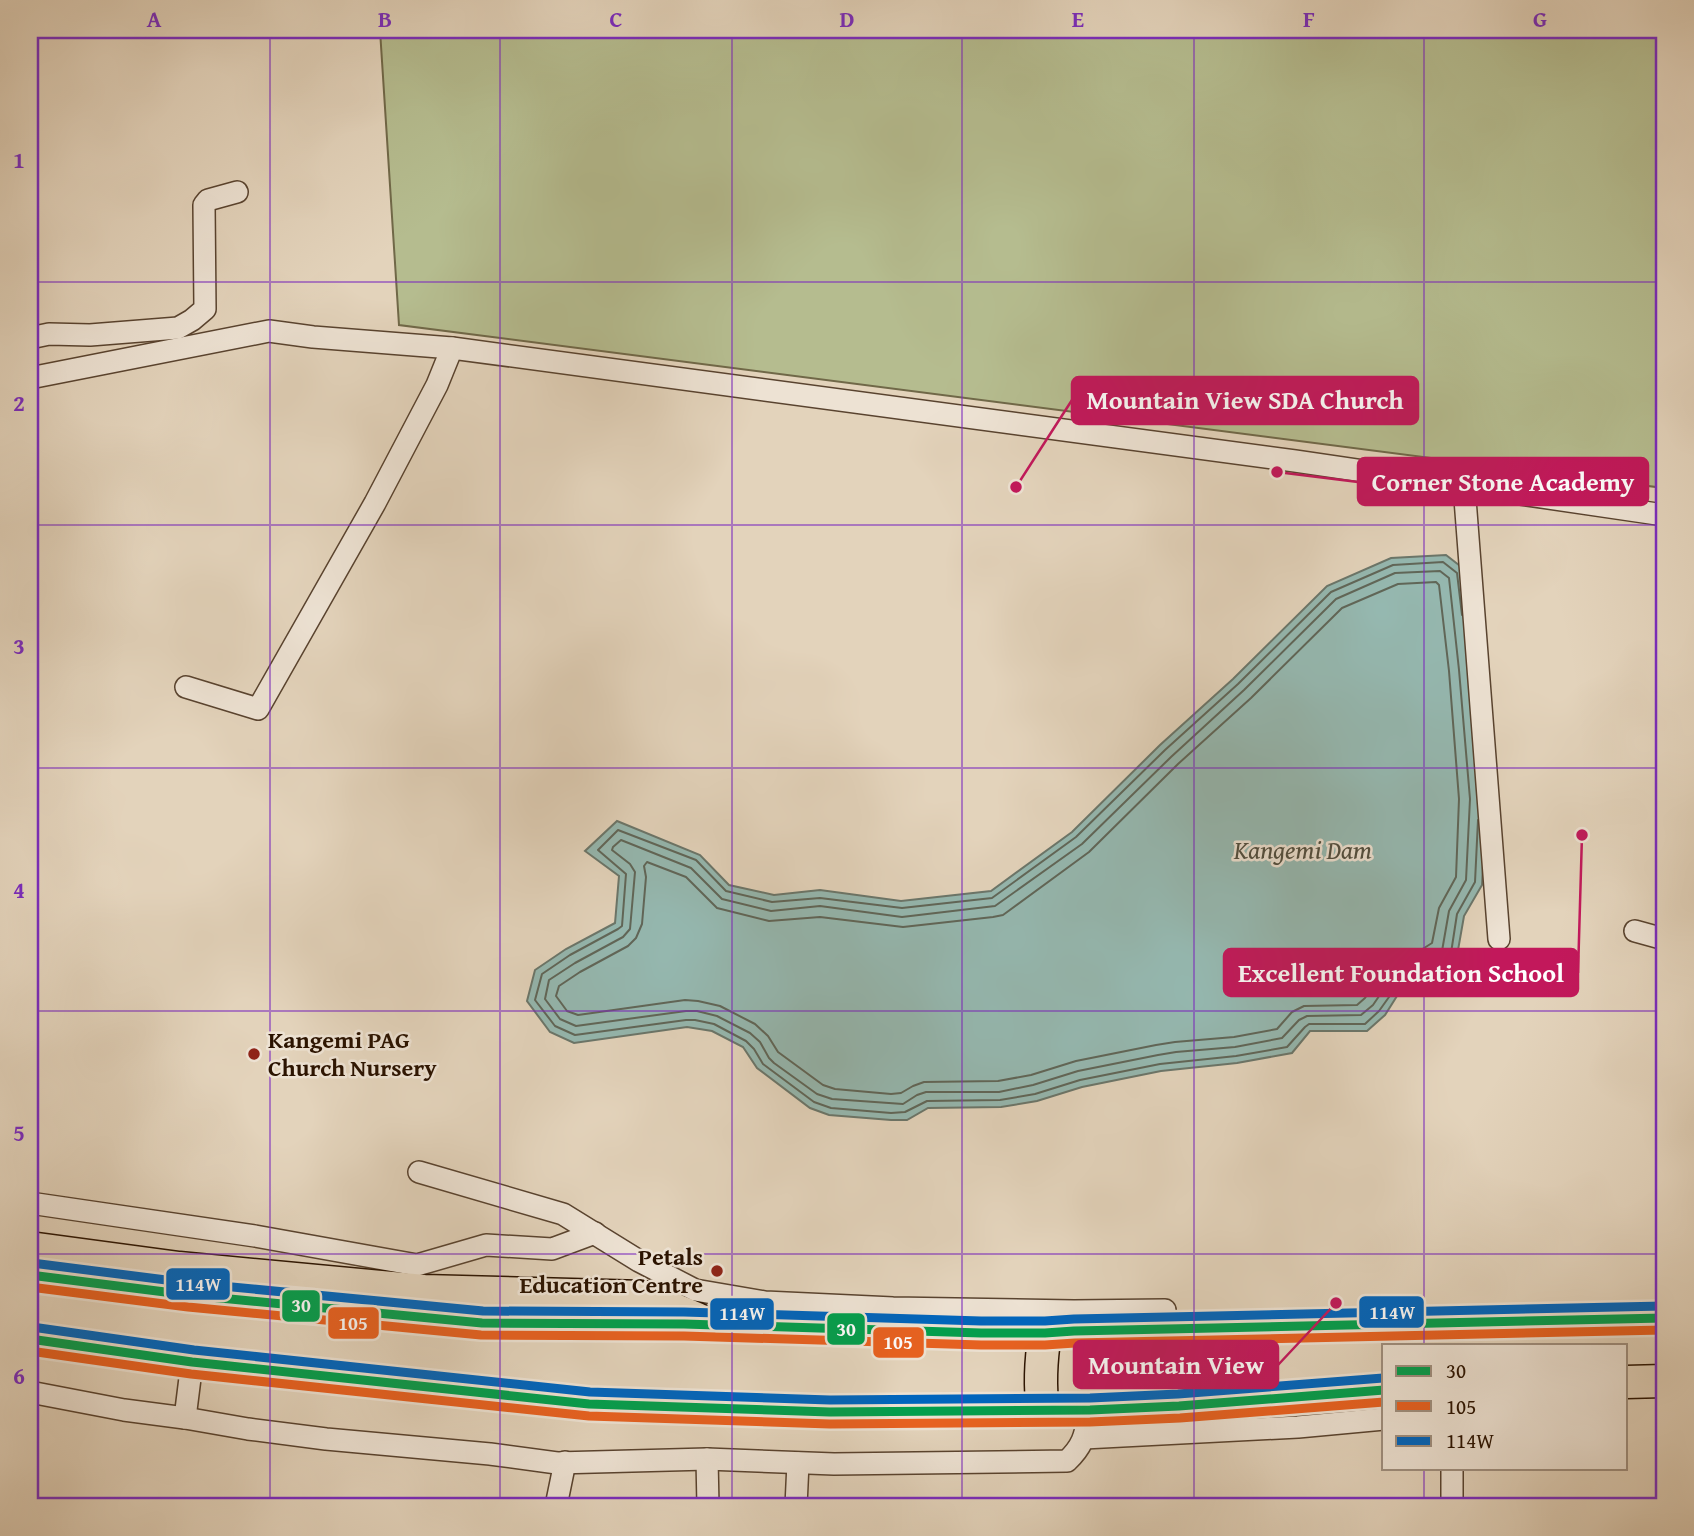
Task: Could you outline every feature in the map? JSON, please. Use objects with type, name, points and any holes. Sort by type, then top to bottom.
[{"type":"highway","points":[[30,1248],[179,1268],[424,1291],[644,1297],[711,1325]]},
{"type":"highway","points":[[30,1275],[189,1295],[481,1323],[1045,1333],[1664,1318]]},
{"type":"highway","points":[[1043,1409],[1040,1368],[1045,1333]]},
{"type":"highway","points":[[30,1339],[192,1362],[589,1404],[830,1412],[1043,1409],[1087,1424],[1179,1406],[1382,1390]]},
{"type":"highway","points":[[1628,1382],[1664,1381]]},
{"type":"street","points":[[30,338],[49,334],[90,335],[178,328],[192,320],[205,309],[204,205],[208,200],[237,192]]},
{"type":"street","points":[[30,378],[269,331],[452,348],[1295,461],[1664,515]]},
{"type":"street","points":[[186,687],[258,709],[375,503],[437,385],[452,348]]},
{"type":"street","points":[[1464,486],[1499,939]]},
{"type":"street","points":[[1635,931],[1664,939]]},
{"type":"street","points":[[419,1172],[563,1214],[639,1261],[695,1290],[765,1302],[893,1308],[1165,1310]]},
{"type":"street","points":[[30,1203],[255,1236],[417,1265],[486,1245],[552,1249],[595,1233]]},
{"type":"street","points":[[186,1418],[192,1362]]},
{"type":"street","points":[[30,1392],[248,1429],[557,1462],[707,1459],[834,1464],[1067,1461],[1079,1451],[1087,1424],[1298,1427],[1382,1419]]},
{"type":"street","points":[[707,1459],[708,1506]]},
{"type":"street","points":[[556,1506],[565,1462]]},
{"type":"street","points":[[796,1506],[798,1462]]},
{"type":"street","points":[[1452,1470],[1452,1506]]},
{"type":"green space","points":[[380,30],[1664,30],[1664,488],[399,325]]},
{"type":"water","name":"Kangemi Dam","points":[[1446,555],[1464,569],[1486,798],[1482,885],[1464,916],[1457,956],[1452,964],[1397,996],[1385,1015],[1367,1031],[1310,1031],[1292,1053],[1237,1063],[1161,1071],[1001,1107],[928,1108],[907,1120],[891,1120],[829,1115],[810,1108],[757,1068],[743,1047],[712,1031],[687,1027],[574,1043],[550,1032],[527,1001],[535,970],[566,949],[615,923],[619,876],[585,851],[617,821],[700,855],[729,885],[774,895],[820,890],[901,901],[991,891],[1072,832],[1327,586],[1391,558]]},
{"type":"transit line","name":"114W","points":[[32,1263],[190,1283],[483,1311],[684,1312],[1045,1321],[1664,1306]]},
{"type":"transit line","name":"30","points":[[30,1275],[189,1295],[482,1323],[684,1324],[1045,1333],[1664,1318]]},
{"type":"transit line","name":"105","points":[[30,1287],[188,1307],[481,1335],[684,1336],[1045,1345],[1664,1330]]},
{"type":"transit line","name":"114W","points":[[32,1327],[194,1350],[590,1392],[830,1400],[1090,1398],[1382,1378]]},
{"type":"transit line","name":"30","points":[[30,1339],[192,1362],[589,1404],[830,1412],[1090,1410],[1382,1390]]},
{"type":"transit line","name":"105","points":[[30,1351],[191,1374],[589,1416],[830,1424],[1090,1422],[1180,1418],[1382,1402]]},
{"type":"place","name":"Corner Stone Academy","points":[[1277,472]]},
{"type":"place","name":"Mountain View SDA Church","points":[[1016,487]]},
{"type":"place","name":"Excellent Foundation School","points":[[1582,835]]},
{"type":"place","name":"Kangemi PAG Church Nursery","points":[[254,1054]]},
{"type":"place","name":"Petals Education Centre","points":[[717,1271]]},
{"type":"place","name":"Mountain View","points":[[1336,1303]]}]
